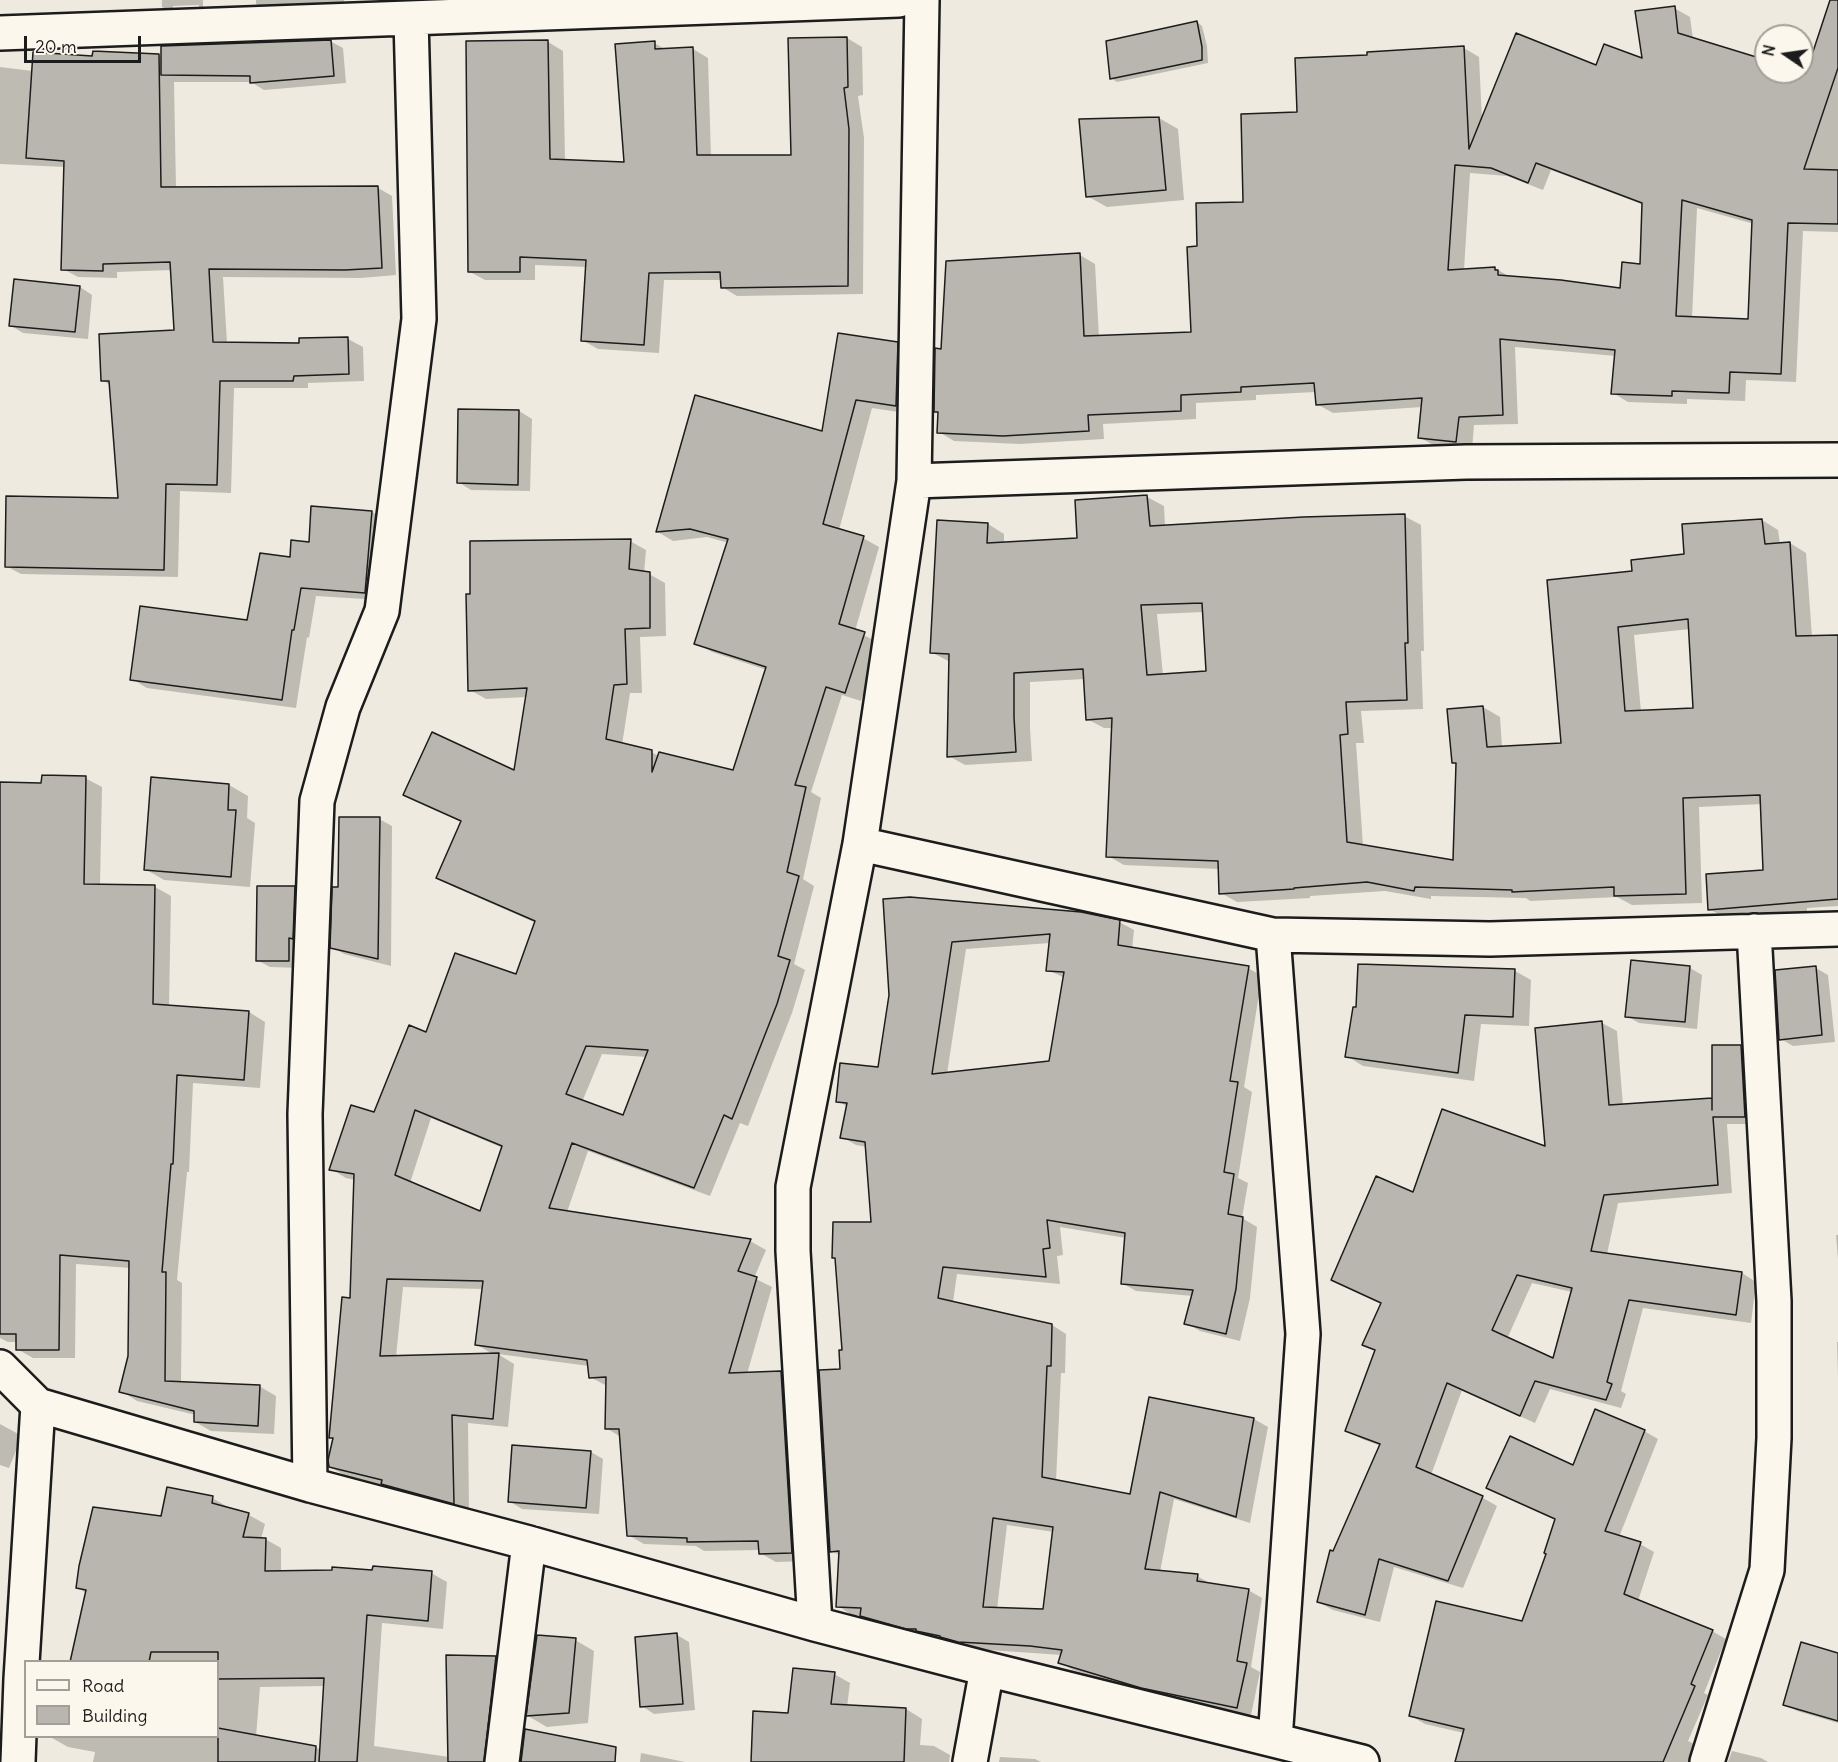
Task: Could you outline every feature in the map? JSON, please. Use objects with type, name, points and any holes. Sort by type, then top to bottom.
[{"type":"street","points":[[0,33],[899,0]]},
{"type":"street","points":[[815,1624],[792,1251],[793,1187],[860,844],[914,481],[922,0]]},
{"type":"street","points":[[310,1485],[305,1114],[317,801],[343,707],[382,611],[419,319],[411,19]]},
{"type":"street","points":[[914,481],[1466,462],[1838,460]]},
{"type":"street","points":[[860,844],[1273,935],[1491,939],[1838,929]]},
{"type":"street","points":[[1707,1762],[1767,1570],[1768,1558],[1774,1438],[1774,1301],[1754,931]]},
{"type":"street","points":[[1273,935],[1303,1334],[1275,1740]]},
{"type":"street","points":[[0,1367],[38,1405],[310,1485],[529,1543],[815,1624],[1362,1762]]},
{"type":"street","points":[[18,1762],[38,1405]]},
{"type":"street","points":[[502,1762],[529,1543]]},
{"type":"street","points":[[970,1762],[987,1669]]},
{"type":"building","points":[[1830,0],[1838,0],[1838,68],[1804,169],[1838,170],[1838,224],[1788,223],[1781,374],[1730,372],[1729,393],[1672,391],[1672,396],[1611,394],[1615,350],[1500,339],[1503,415],[1459,417],[1456,442],[1418,438],[1422,398],[1316,405],[1314,383],[1241,387],[1241,392],[1181,395],[1181,411],[1088,415],[1089,431],[1003,436],[937,433],[938,412],[934,412],[935,348],[941,349],[946,261],[1080,253],[1084,336],[1191,332],[1187,247],[1197,246],[1196,203],[1243,202],[1241,114],[1297,112],[1295,58],[1367,55],[1367,52],[1464,46],[1469,149],[1516,33],[1596,65],[1604,44],[1642,58],[1635,11],[1675,6],[1678,33],[1754,56],[1754,84],[1814,84],[1814,49]],"holes":[[[1536,163],[1642,203],[1640,264],[1622,262],[1620,288],[1498,275],[1495,267],[1448,270],[1455,165],[1491,168],[1528,183]],[[1682,200],[1752,220],[1748,319],[1676,316]]]},
{"type":"building","points":[[1197,21],[1202,60],[1110,79],[1106,41]]},
{"type":"building","points":[[847,37],[848,87],[844,88],[849,129],[848,286],[721,288],[720,272],[649,273],[644,345],[581,341],[586,260],[520,257],[520,272],[468,272],[466,41],[548,40],[550,159],[624,162],[615,44],[655,41],[655,49],[693,47],[697,155],[791,155],[788,38]]},
{"type":"building","points":[[331,40],[334,76],[250,83],[250,76],[161,75],[161,46]]},
{"type":"building","points":[[93,51],[159,54],[161,187],[378,186],[382,268],[209,269],[213,342],[299,343],[299,338],[348,337],[349,374],[294,376],[293,381],[220,381],[217,485],[166,484],[164,570],[5,567],[6,496],[118,498],[109,381],[101,381],[99,334],[174,330],[170,262],[103,264],[103,271],[61,270],[64,161],[26,158],[33,52],[92,56]]},
{"type":"building","points":[[1159,117],[1166,190],[1086,197],[1079,119]]},
{"type":"building","points":[[14,279],[80,286],[75,332],[9,326]]},
{"type":"building","points":[[838,333],[898,342],[896,406],[856,400],[823,524],[864,536],[839,624],[865,632],[845,693],[826,687],[795,785],[806,787],[787,872],[799,876],[778,956],[790,960],[777,1004],[732,1119],[724,1115],[694,1188],[572,1143],[549,1208],[751,1239],[738,1271],[757,1277],[729,1373],[781,1371],[792,1553],[759,1554],[758,1541],[687,1542],[687,1538],[627,1536],[619,1429],[605,1429],[606,1377],[589,1378],[587,1360],[475,1345],[483,1281],[387,1279],[380,1356],[499,1353],[493,1419],[452,1415],[454,1504],[381,1484],[382,1480],[329,1467],[328,1460],[333,1438],[329,1438],[342,1297],[350,1298],[354,1174],[329,1170],[351,1105],[374,1112],[409,1025],[426,1032],[455,953],[516,974],[535,921],[436,878],[461,821],[403,795],[432,732],[514,770],[527,688],[468,691],[466,594],[470,594],[470,541],[631,539],[629,569],[650,572],[650,628],[625,629],[627,684],[614,685],[606,739],[652,750],[652,772],[659,752],[733,770],[766,667],[694,644],[728,539],[690,529],[656,532],[695,395],[822,431]],"holes":[[[586,1046],[648,1050],[623,1115],[566,1094]],[[415,1110],[502,1146],[480,1211],[395,1175]]]},
{"type":"building","points":[[458,409],[519,410],[518,485],[457,483]]},
{"type":"building","points":[[1147,495],[1150,526],[1405,514],[1407,700],[1346,702],[1348,734],[1340,735],[1347,842],[1453,860],[1456,763],[1452,763],[1447,709],[1483,706],[1487,747],[1561,743],[1547,580],[1632,571],[1631,560],[1684,554],[1682,524],[1762,519],[1765,544],[1790,542],[1796,636],[1838,635],[1838,899],[1708,910],[1706,874],[1763,870],[1760,795],[1683,798],[1686,894],[1614,896],[1614,887],[1512,892],[1512,890],[1415,887],[1414,891],[1367,882],[1219,894],[1218,861],[1106,857],[1112,718],[1086,720],[1083,669],[1014,673],[1016,752],[947,757],[949,654],[930,653],[937,520],[988,523],[987,543],[1077,538],[1075,500]],"holes":[[[1202,603],[1206,671],[1147,675],[1141,605]],[[1688,619],[1693,708],[1625,711],[1618,627]]]},
{"type":"building","points":[[311,506],[372,511],[365,593],[301,588],[294,630],[292,630],[282,700],[130,680],[140,606],[247,620],[260,553],[290,557],[291,540],[309,542]]},
{"type":"building","points":[[42,775],[86,776],[84,884],[155,885],[153,1004],[249,1011],[244,1080],[177,1075],[173,1164],[171,1164],[162,1272],[166,1272],[165,1381],[260,1385],[258,1426],[194,1422],[194,1411],[119,1392],[128,1356],[129,1261],[60,1255],[59,1350],[16,1350],[16,1334],[0,1334],[0,782],[41,783]]},
{"type":"building","points":[[151,777],[229,784],[228,810],[236,810],[231,877],[144,870]]},
{"type":"building","points":[[339,817],[380,817],[378,959],[330,948],[332,887],[338,887]]},
{"type":"building","points":[[257,886],[295,886],[293,939],[289,938],[289,961],[256,961]]},
{"type":"building","points":[[910,897],[1081,912],[1120,920],[1118,945],[1249,966],[1230,1081],[1238,1082],[1224,1172],[1234,1174],[1228,1214],[1243,1217],[1236,1289],[1226,1334],[1184,1324],[1193,1290],[1121,1284],[1125,1233],[1047,1220],[1050,1248],[1043,1249],[1046,1277],[943,1267],[938,1298],[1052,1324],[1051,1366],[1047,1366],[1042,1477],[1130,1494],[1149,1397],[1254,1418],[1236,1517],[1160,1492],[1145,1569],[1198,1574],[1197,1581],[1249,1589],[1237,1661],[1247,1663],[1237,1708],[1141,1688],[1058,1663],[1062,1650],[958,1642],[860,1616],[861,1608],[836,1607],[839,1551],[830,1552],[819,1370],[840,1369],[839,1350],[842,1350],[835,1258],[832,1258],[833,1222],[871,1222],[865,1142],[840,1138],[847,1103],[836,1102],[840,1063],[878,1067],[889,995],[883,899]],"holes":[[[1050,934],[1046,971],[1064,972],[1049,1061],[932,1074],[952,942]],[[993,1518],[1053,1527],[1043,1609],[983,1607]]]},
{"type":"building","points":[[1631,960],[1690,966],[1685,1022],[1625,1017]]},
{"type":"building","points":[[1358,964],[1515,969],[1513,1017],[1465,1015],[1458,1073],[1345,1057],[1353,1007],[1356,1007]]},
{"type":"building","points":[[1816,966],[1822,1035],[1779,1040],[1775,970]]},
{"type":"building","points":[[1602,1021],[1609,1105],[1712,1098],[1712,1045],[1741,1045],[1745,1117],[1713,1117],[1718,1185],[1604,1195],[1591,1251],[1742,1272],[1736,1315],[1629,1300],[1607,1382],[1612,1384],[1606,1400],[1535,1381],[1520,1416],[1447,1383],[1416,1467],[1483,1496],[1448,1581],[1379,1559],[1365,1615],[1317,1602],[1330,1550],[1333,1551],[1380,1444],[1345,1431],[1375,1350],[1362,1345],[1381,1303],[1331,1280],[1376,1176],[1413,1192],[1442,1109],[1545,1146],[1535,1028]],"holes":[[[1517,1275],[1572,1288],[1553,1358],[1492,1330]]]},
{"type":"building","points":[[1595,1409],[1645,1430],[1605,1531],[1641,1542],[1624,1594],[1713,1630],[1691,1684],[1695,1686],[1663,1762],[1455,1762],[1464,1729],[1409,1716],[1436,1601],[1522,1621],[1546,1554],[1544,1553],[1555,1519],[1486,1488],[1510,1436],[1573,1465]]},
{"type":"building","points":[[512,1445],[591,1451],[586,1508],[508,1502]]},
{"type":"building","points":[[167,1487],[213,1496],[212,1503],[249,1513],[243,1537],[266,1538],[265,1571],[332,1570],[332,1567],[372,1570],[373,1566],[432,1571],[428,1621],[367,1615],[357,1762],[319,1762],[324,1678],[219,1679],[218,1652],[151,1652],[149,1660],[70,1660],[86,1590],[76,1588],[79,1566],[93,1507],[161,1516]]},
{"type":"building","points":[[677,1633],[683,1704],[640,1707],[635,1637]]},
{"type":"building","points":[[537,1635],[576,1638],[569,1713],[526,1716]]},
{"type":"building","points":[[1801,1642],[1838,1653],[1838,1721],[1783,1705]]},
{"type":"building","points":[[446,1655],[496,1656],[484,1762],[448,1762]]},
{"type":"building","points":[[793,1668],[835,1672],[831,1704],[906,1708],[904,1762],[751,1762],[753,1711],[788,1713]]},
{"type":"building","points":[[219,1728],[316,1746],[315,1762],[218,1762]]},
{"type":"building","points":[[525,1729],[616,1747],[615,1762],[521,1762]]}]
